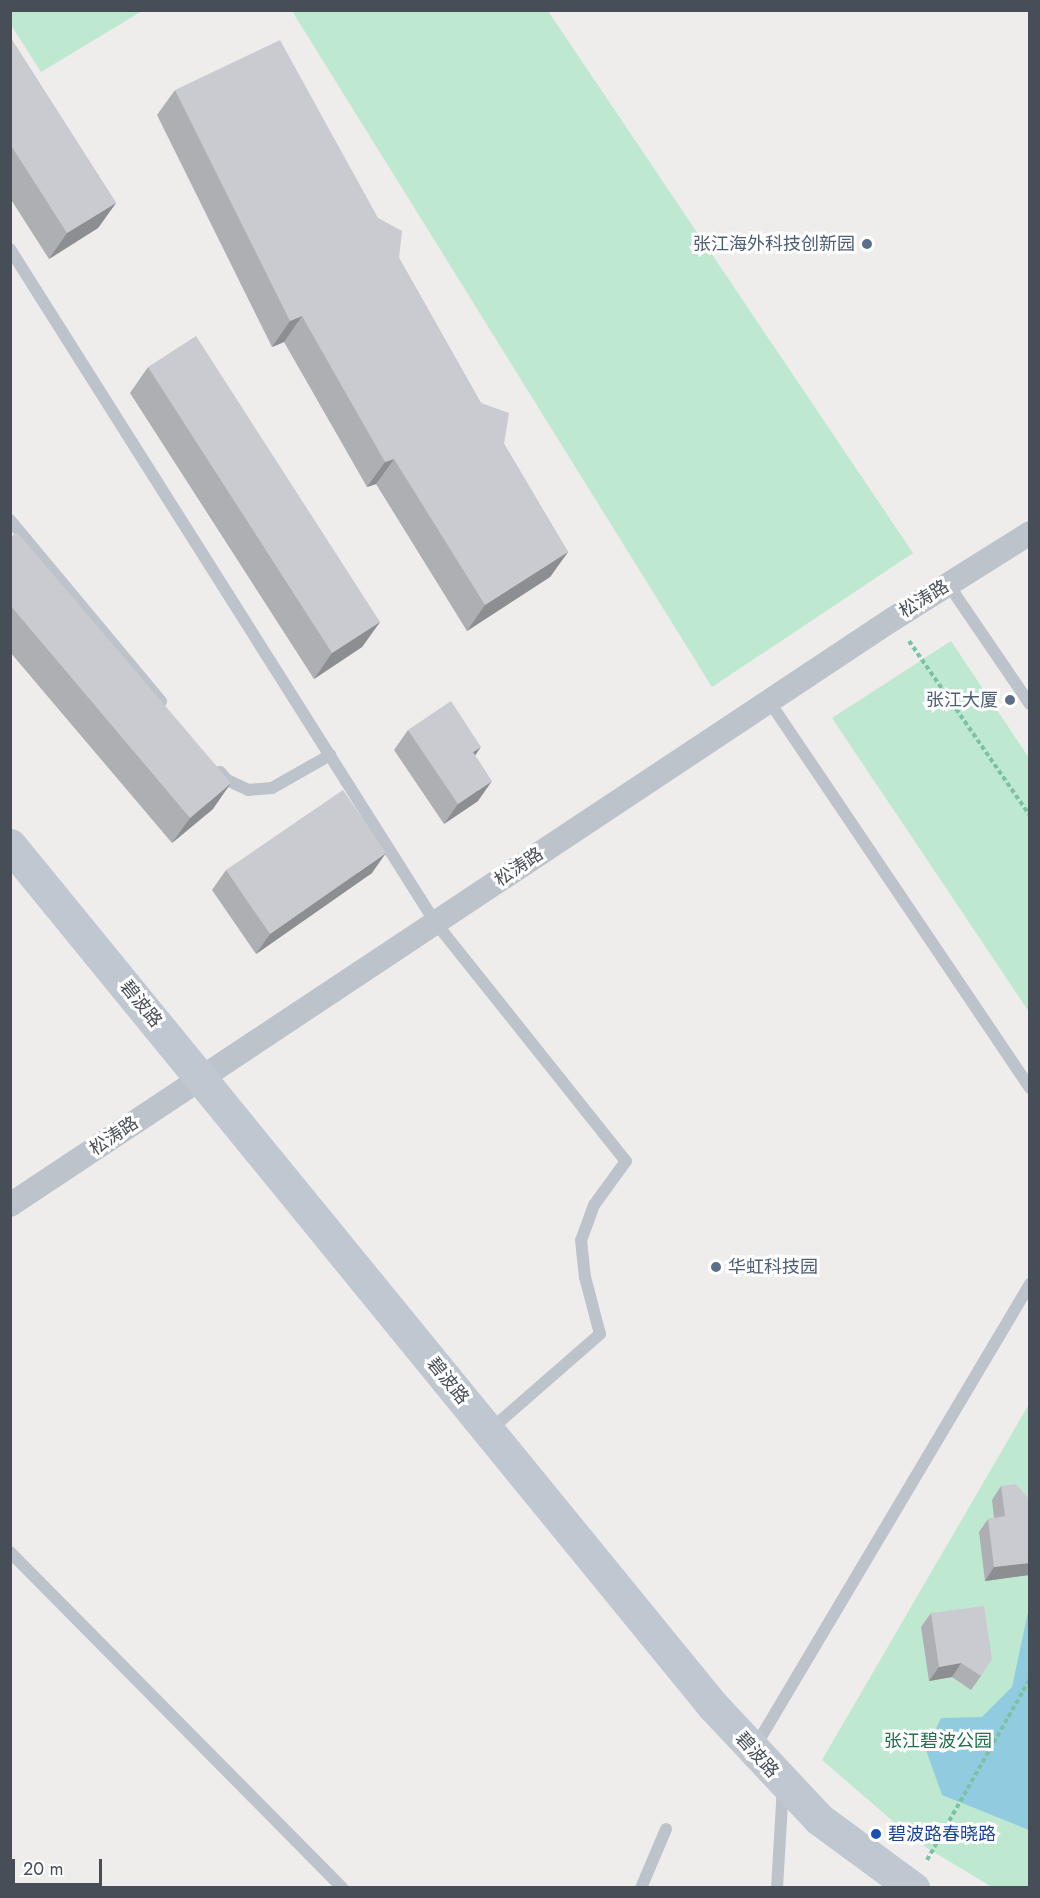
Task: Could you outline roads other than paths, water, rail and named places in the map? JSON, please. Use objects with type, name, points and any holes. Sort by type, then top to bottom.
[{"type":"street","name":"松涛路","points":[[10,1205],[893,619],[1029,533]]},
{"type":"street","name":"碧波路","points":[[10,845],[753,1751],[819,1819],[912,1887]]},
{"type":"lane","points":[[10,249],[435,922],[626,1161],[594,1204],[582,1240],[585,1277],[600,1334],[489,1431]]},
{"type":"lane","points":[[10,520],[167,708]]},
{"type":"lane","points":[[948,584],[1029,704]]},
{"type":"lane","points":[[769,701],[1029,1088]]},
{"type":"lane","points":[[212,762],[227,780],[248,790],[272,788],[330,755]]},
{"type":"lane","points":[[753,1751],[1029,1284]]},
{"type":"lane","points":[[10,1552],[342,1887]]},
{"type":"lane","points":[[777,1887],[784,1784]]},
{"type":"lane","points":[[641,1887],[666,1829]]},
{"type":"water","points":[[1029,1607],[1029,1830],[942,1795],[926,1750],[941,1718],[982,1717],[1012,1687]]},
{"type":"place","name":"张江海外科技创新园","points":[[867,244]]},
{"type":"place","name":"张江大厦","points":[[1010,700]]},
{"type":"place","name":"华虹科技园","points":[[716,1267]]},
{"type":"place","name":"碧波路春晓路","points":[[876,1834]]},
{"type":"park label","name":"张江碧波公园","points":[[938,1741]]}]
